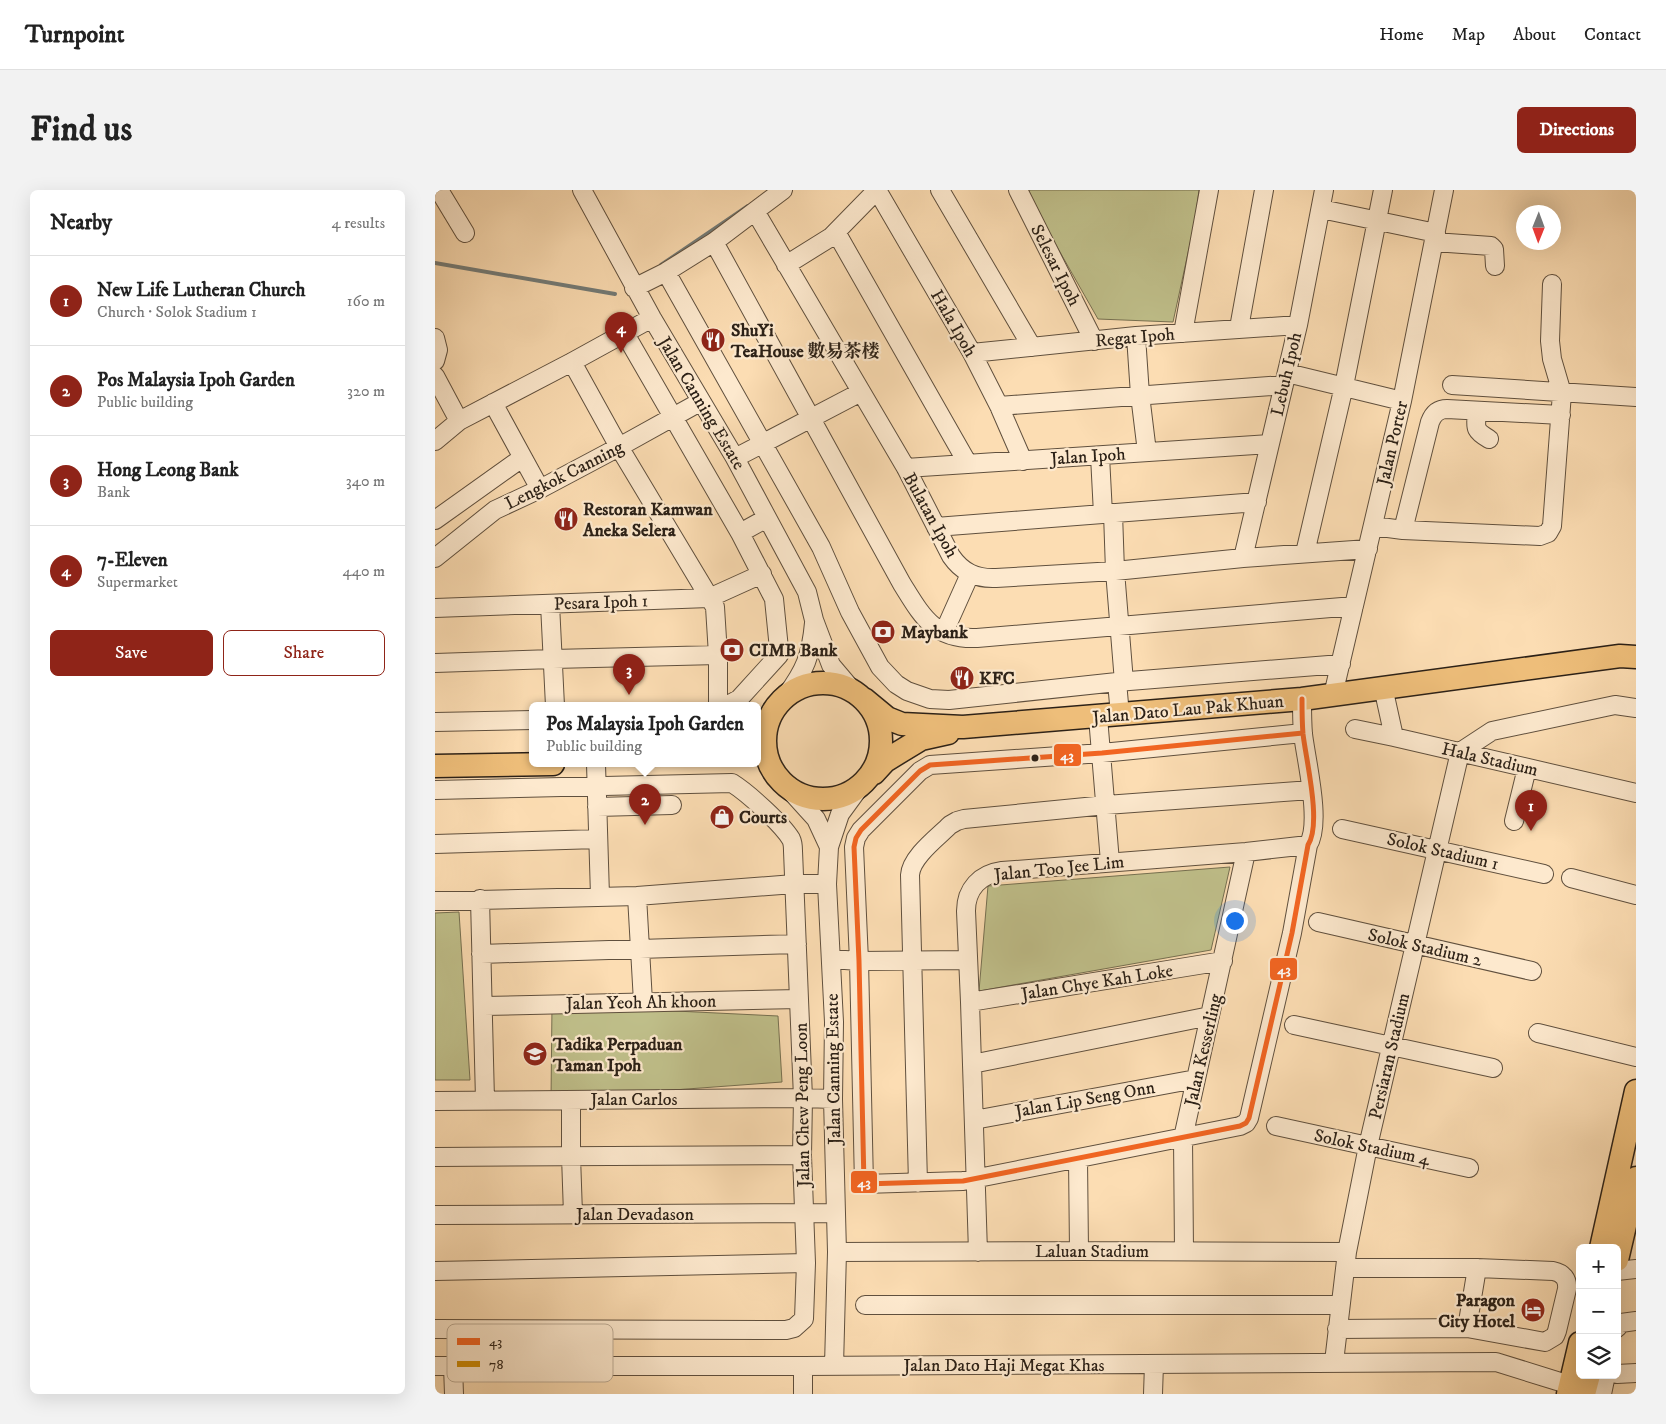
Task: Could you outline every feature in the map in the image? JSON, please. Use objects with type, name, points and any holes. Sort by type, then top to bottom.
[{"type":"main road","name":"Jalan Dato Lau Pak Khuan","points":[[859,695],[887,718],[902,724],[963,727],[1302,699],[1631,654]]},
{"type":"main road","points":[[758,767],[804,796],[823,800],[842,797],[865,782],[879,762],[882,745],[881,729],[875,713],[859,695],[836,684],[818,683],[801,687],[786,696],[775,708],[763,726],[767,759],[781,781]]},
{"type":"main road","name":"Jalan Dato Lau Pak Khuan","points":[[865,782],[885,761],[921,739],[949,733],[963,727]]},
{"type":"main road","points":[[435,751],[529,748]]},
{"type":"main road","points":[[435,766],[529,764]]},
{"type":"main road","points":[[1602,1244],[1636,1091]]},
{"type":"main road","points":[[1621,1244],[1636,1178]]},
{"type":"street","points":[[439,190],[465,233]]},
{"type":"street","name":"Jalan Canning Estate","points":[[582,190],[651,318],[735,458],[807,592],[814,620],[831,666],[859,695]]},
{"type":"street","points":[[634,288],[666,272],[714,242],[783,190]]},
{"type":"street","points":[[786,265],[831,237],[877,190]]},
{"type":"street","name":"Hala Ipoh","points":[[877,190],[972,353],[999,406],[1023,460]]},
{"type":"street","points":[[940,190],[1032,347]]},
{"type":"street","name":"Selesar Ipoh","points":[[1018,190],[1094,341]]},
{"type":"street","points":[[1183,333],[1209,190]]},
{"type":"street","points":[[1239,328],[1264,190]]},
{"type":"street","name":"Lebuh Ipoh","points":[[1243,558],[1298,324],[1324,190]]},
{"type":"street","points":[[1305,553],[1344,386],[1383,190]]},
{"type":"street","name":"Jalan Porter","points":[[1333,695],[1402,401],[1444,190]]},
{"type":"street","points":[[1321,209],[1435,237],[1491,246],[1494,249],[1495,266]]},
{"type":"street","name":"Bulatan Ipoh","points":[[755,211],[906,468],[957,563],[970,574],[986,579],[1115,571],[1243,558],[1368,549]]},
{"type":"street","points":[[836,232],[968,464]]},
{"type":"street","points":[[714,242],[902,584],[921,615],[933,626],[955,637],[966,639],[1354,606]]},
{"type":"street","points":[[666,272],[821,547],[850,612],[874,658],[888,677],[896,684],[920,696],[930,699],[949,700],[1120,682],[1341,664]]},
{"type":"street","points":[[1373,526],[1403,530],[1540,536],[1548,533],[1552,526],[1562,393],[1552,359],[1552,284]]},
{"type":"street","points":[[435,441],[459,421],[651,318]]},
{"type":"street","name":"Regat Ipoh","points":[[972,353],[1136,336],[1298,324]]},
{"type":"street","points":[[624,332],[740,533],[762,574],[775,604],[779,655],[739,699],[733,702]]},
{"type":"street","points":[[1136,336],[1140,395],[1147,452]]},
{"type":"street","points":[[435,338],[438,350],[435,361]]},
{"type":"street","points":[[572,362],[619,447],[715,606],[718,702]]},
{"type":"street","points":[[435,376],[459,421]]},
{"type":"street","points":[[999,406],[1140,395],[1285,379],[1344,386],[1402,401]]},
{"type":"street","points":[[1452,385],[1636,397]]},
{"type":"street","points":[[735,458],[762,442],[861,392]]},
{"type":"street","points":[[493,402],[540,489]]},
{"type":"street","name":"Lengkok Canning","points":[[435,558],[495,510],[540,489],[700,402]]},
{"type":"street","points":[[1403,530],[1431,417],[1434,414],[1443,409],[1561,415]]},
{"type":"street","points":[[1477,410],[1476,430],[1489,440]]},
{"type":"street","name":"Jalan Ipoh","points":[[906,468],[1270,444]]},
{"type":"street","points":[[1099,456],[1115,571],[1119,626],[1120,715]]},
{"type":"street","name":"Lengkok Canning","points":[[435,520],[522,458]]},
{"type":"street","points":[[936,527],[1257,502]]},
{"type":"street","points":[[740,533],[767,518]]},
{"type":"street","name":"Pesara Ipoh 1","points":[[435,608],[709,598],[762,574]]},
{"type":"street","points":[[944,632],[970,574]]},
{"type":"street","points":[[550,604],[555,702]]},
{"type":"street","name":"Jalan Canning Estate","points":[[786,696],[804,669],[809,655],[814,620]]},
{"type":"street","points":[[435,663],[718,655]]},
{"type":"street","points":[[1383,687],[1394,737]]},
{"type":"street","points":[[835,1184],[963,1181],[1240,1126],[1248,1120],[1292,933],[1308,845],[1311,841],[1314,826],[1303,733],[1302,699]]},
{"type":"street","points":[[1460,752],[1492,731],[1615,705],[1636,708]]},
{"type":"street","points":[[1098,717],[1110,862]]},
{"type":"street","points":[[435,722],[529,720]]},
{"type":"street","name":"Hala Stadium","points":[[1355,729],[1636,793]]},
{"type":"street","points":[[864,1184],[859,962],[854,847],[856,838],[861,830],[920,771],[935,765],[1102,753],[1303,733]]},
{"type":"street","name":"Persiaran Stadium","points":[[1334,1362],[1346,1260],[1368,1146],[1460,752]]},
{"type":"street","points":[[596,767],[601,896]]},
{"type":"street","points":[[1514,821],[1527,768]]},
{"type":"street","name":"Jalan Canning Estate","points":[[781,781],[816,819],[829,847],[827,884],[834,1022],[833,1099],[837,1252],[834,1366]]},
{"type":"street","points":[[829,847],[840,814],[865,782]]},
{"type":"street","name":"Jalan Chew Peng Loon","points":[[435,790],[733,783],[746,792],[792,841],[803,1098],[802,1155],[806,1263],[804,1319],[794,1328],[787,1330],[613,1330]]},
{"type":"street","points":[[918,1183],[910,875],[912,866],[917,858],[953,822],[964,819],[1106,805],[1311,790]]},
{"type":"street","points":[[597,807],[672,804]]},
{"type":"street","name":"Solok Stadium 1","points":[[1342,829],[1544,874]]},
{"type":"street","points":[[435,844],[598,839]]},
{"type":"street","name":"Jalan Too Jee Lim","points":[[978,1252],[971,1002],[966,902],[971,888],[985,876],[1002,871],[1246,852],[1308,845]]},
{"type":"street","name":"Jalan Kesserling","points":[[1184,1252],[1183,1138],[1246,852]]},
{"type":"street","points":[[1571,878],[1636,895]]},
{"type":"street","points":[[435,901],[637,896],[794,884],[827,884]]},
{"type":"street","points":[[637,896],[643,1002]]},
{"type":"street","points":[[480,899],[485,1100]]},
{"type":"street","name":"Solok Stadium 2","points":[[1318,922],[1532,971]]},
{"type":"street","points":[[481,954],[797,944]]},
{"type":"street","points":[[831,959],[859,962],[968,960]]},
{"type":"street","name":"Jalan Chye Kah Loke","points":[[971,1002],[1223,961]]},
{"type":"street","name":"Jalan Yeoh Ah khoon","points":[[484,1006],[799,999]]},
{"type":"street","points":[[972,1064],[1210,1016]]},
{"type":"street","points":[[1294,1025],[1493,1068]]},
{"type":"street","points":[[1538,1033],[1636,1057]]},
{"type":"street","name":"Jalan Lip Seng Onn","points":[[975,1120],[1196,1079]]},
{"type":"street","name":"Jalan Carlos","points":[[435,1100],[833,1099]]},
{"type":"street","points":[[571,1100],[573,1214]]},
{"type":"street","name":"Solok Stadium 4","points":[[1276,1126],[1469,1168]]},
{"type":"street","points":[[435,1157],[802,1155]]},
{"type":"street","points":[[1079,1159],[1079,1251]]},
{"type":"street","name":"Jalan Devadason","points":[[435,1215],[836,1213]]},
{"type":"street","name":"Laluan Stadium","points":[[837,1252],[1184,1252],[1553,1271],[1560,1272],[1565,1277],[1567,1289],[1557,1331],[1550,1340],[1539,1342],[1498,1333]]},
{"type":"street","points":[[435,1271],[806,1263]]},
{"type":"street","points":[[1467,1328],[1477,1268]]},
{"type":"street","points":[[1621,1270],[1636,1269]]},
{"type":"street","points":[[865,1305],[1340,1305]]},
{"type":"street","points":[[1621,1323],[1636,1321]]},
{"type":"street","points":[[1337,1329],[1467,1328],[1498,1333],[1496,1362]]},
{"type":"street","name":"Jalan Dato Haji Megat Khas","points":[[613,1366],[1496,1362],[1578,1387]]},
{"type":"street","points":[[1153,1394],[1154,1364]]},
{"type":"street","points":[[803,1366],[803,1394]]},
{"type":"street","points":[[1621,1374],[1636,1373]]},
{"type":"street","points":[[1602,1394],[1605,1379]]},
{"type":"green space","points":[[1030,190],[1199,190],[1195,221],[1173,322],[1098,319],[1027,194]]},
{"type":"green space","points":[[1230,867],[1211,950],[979,991],[988,886]]},
{"type":"green space","points":[[459,912],[470,1080],[435,1080],[435,913]]},
{"type":"green space","points":[[552,1005],[778,1016],[782,1082],[551,1099]]},
{"type":"waterway","points":[[661,265],[748,206]]},
{"type":"waterway","points":[[435,263],[615,294]]},
{"type":"transit line","name":"43","points":[[1302,699],[1302,721],[1303,730],[1303,734],[1310,775],[1314,822],[1292,933],[1249,1118],[1246,1123],[1240,1126],[963,1181],[864,1184],[859,961],[854,847],[856,838],[861,830],[920,771],[930,765],[1102,753],[1303,733]]},
{"type":"place","name":"ShuYi TeaHouse 數易茶楼","points":[[713,340]]},
{"type":"place","name":"7-Eleven","points":[[621,353]]},
{"type":"place","name":"Restoran Kamwan Aneka Selera","points":[[566,519]]},
{"type":"place","name":"Maybank","points":[[883,632]]},
{"type":"place","name":"CIMB Bank","points":[[732,650]]},
{"type":"place","name":"KFC","points":[[962,678]]},
{"type":"place","name":"Hong Leong Bank","points":[[629,695]]},
{"type":"place","name":"Courts","points":[[722,817]]},
{"type":"place","name":"Pos Malaysia Ipoh Garden","points":[[645,825]]},
{"type":"place","name":"New Life Lutheran Church","points":[[1531,831]]},
{"type":"place","name":"Tadika Perpaduan Taman Ipoh","points":[[535,1054]]},
{"type":"place","name":"Paragon City Hotel","points":[[1533,1310]]}]
